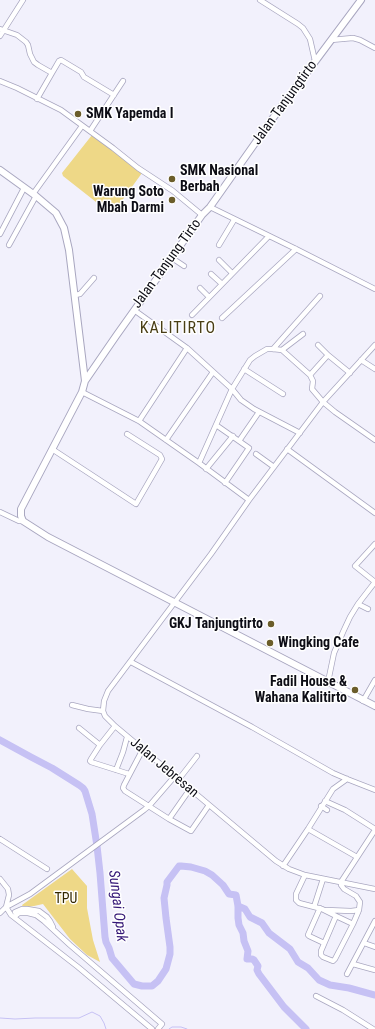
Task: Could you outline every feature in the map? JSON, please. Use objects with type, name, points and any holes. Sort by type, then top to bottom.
[{"type":"street","points":[[0,36],[1,30],[23,0]]},
{"type":"street","points":[[260,0],[303,28],[310,39],[315,61]]},
{"type":"street","name":"Jalan Tanjungtirto","points":[[210,207],[275,115],[361,0]]},
{"type":"street","points":[[1,30],[17,35],[26,42],[34,62],[52,73]]},
{"type":"street","points":[[331,40],[353,38],[375,48]]},
{"type":"street","points":[[37,99],[61,60],[81,72],[84,77],[114,95]]},
{"type":"street","points":[[0,81],[60,110],[138,168],[173,191],[202,215]]},
{"type":"street","points":[[90,131],[123,81]]},
{"type":"street","points":[[9,245],[35,195],[82,126]]},
{"type":"street","points":[[0,171],[35,195],[56,212],[64,228],[70,250],[84,381],[82,392],[21,509],[23,521]]},
{"type":"street","points":[[0,234],[24,188]]},
{"type":"street","points":[[210,207],[375,288]]},
{"type":"street","name":"Jalan Tanjung Tirto","points":[[84,381],[202,215],[210,207]]},
{"type":"street","points":[[219,245],[234,220]]},
{"type":"street","points":[[192,315],[269,236]]},
{"type":"street","points":[[222,318],[296,249]]},
{"type":"street","points":[[172,258],[184,266]]},
{"type":"street","points":[[219,260],[232,273]]},
{"type":"street","points":[[211,274],[222,284]]},
{"type":"street","points":[[75,295],[80,294],[94,278]]},
{"type":"street","points":[[200,288],[209,297]]},
{"type":"street","points":[[273,349],[320,296]]},
{"type":"street","points":[[134,310],[187,348],[232,389],[241,400],[259,412],[300,433]]},
{"type":"street","points":[[282,350],[304,334]]},
{"type":"street","points":[[318,345],[350,373]]},
{"type":"street","points":[[72,705],[103,711],[104,700],[108,691],[175,603],[249,500],[323,402],[375,345]]},
{"type":"street","points":[[139,421],[187,348]]},
{"type":"street","points":[[199,463],[232,389],[250,360],[267,349],[282,350],[310,375],[313,381],[312,389],[323,402],[375,440]]},
{"type":"street","points":[[310,375],[328,355]]},
{"type":"street","points":[[361,360],[375,369]]},
{"type":"street","points":[[83,369],[91,371]]},
{"type":"street","points":[[244,369],[283,394]]},
{"type":"street","points":[[166,440],[213,372]]},
{"type":"street","points":[[82,392],[139,421],[249,500]]},
{"type":"street","points":[[240,441],[259,412]]},
{"type":"street","points":[[216,425],[249,448],[225,482]]},
{"type":"street","points":[[52,448],[136,504],[162,459],[160,455],[127,434]]},
{"type":"street","points":[[206,469],[233,436]]},
{"type":"street","points":[[287,449],[375,513]]},
{"type":"street","points":[[256,454],[274,467]]},
{"type":"street","points":[[0,512],[19,521],[23,521],[48,537],[375,706]]},
{"type":"street","points":[[328,682],[334,653],[350,618],[358,604],[375,582],[355,566],[375,544]]},
{"type":"street","points":[[358,604],[368,609]]},
{"type":"street","points":[[131,662],[347,779],[375,790]]},
{"type":"street","points":[[363,701],[375,680]]},
{"type":"street","name":"Jalan Jebresan","points":[[103,711],[105,716],[115,726],[258,847],[283,866],[305,875],[375,889]]},
{"type":"street","points":[[115,726],[91,759],[91,762],[129,774]]},
{"type":"street","points":[[79,728],[100,746]]},
{"type":"street","points":[[116,770],[127,736]]},
{"type":"street","points":[[143,749],[124,784],[123,790],[191,831],[209,805]]},
{"type":"street","points":[[0,913],[6,907],[30,894],[149,806],[197,756]]},
{"type":"street","points":[[283,866],[333,789],[347,779]]},
{"type":"street","points":[[169,819],[190,789]]},
{"type":"street","points":[[325,801],[344,810],[375,830],[341,882],[344,889],[352,893],[360,902],[359,910],[353,924],[334,960],[332,961],[321,955],[321,951],[336,916]]},
{"type":"street","points":[[321,806],[327,810]]},
{"type":"street","points":[[308,829],[357,857]]},
{"type":"street","points":[[0,839],[47,869]]},
{"type":"street","points":[[305,875],[296,894],[296,900],[298,903],[322,909],[351,911],[359,910]]},
{"type":"street","points":[[0,879],[8,889],[9,895],[6,907]]},
{"type":"street","points":[[314,907],[323,879]]},
{"type":"street","points":[[6,907],[13,916],[152,1029]]},
{"type":"street","points":[[322,909],[353,924]]},
{"type":"street","points":[[322,909],[308,935],[324,943]]},
{"type":"street","points":[[13,916],[18,911],[32,910],[39,911],[47,917],[52,924],[53,929],[70,946],[162,1024],[158,1029]]},
{"type":"street","points":[[347,974],[373,928],[375,921]]},
{"type":"street","points":[[364,943],[375,947]]},
{"type":"street","points":[[353,964],[375,970]]},
{"type":"street","points":[[316,996],[374,1028]]},
{"type":"green space","points":[[92,135],[142,173],[113,213],[110,213],[63,176],[62,173]]},
{"type":"green space","name":"TPU","points":[[72,869],[87,886],[87,908],[93,940],[100,962],[87,955],[70,939],[43,904],[27,907],[23,907],[22,905]]},
{"type":"waterway","name":"Sungai Opak","points":[[0,740],[52,768],[79,785],[85,791],[92,814],[97,846],[106,942],[112,958],[134,984],[152,986],[158,981],[166,969],[170,954],[164,898],[167,882],[179,866],[191,867],[205,871],[212,875],[223,885],[229,894],[236,895],[239,925],[248,951],[247,959],[254,960],[258,966],[257,970],[259,974],[284,1007],[306,1029]]},
{"type":"waterway","points":[[238,906],[245,909],[250,917],[262,923],[269,933],[290,949],[298,962],[308,968],[319,980],[330,985],[375,995]]},
{"type":"waterway","points":[[0,1018],[79,1018],[92,1012],[100,1016],[106,1029]]},
{"type":"waterway","points":[[169,1029],[172,1027],[187,1029]]},
{"type":"place","name":"SMK Yapemda I","points":[[78,114]]},
{"type":"place","name":"SMK Nasional Berbah","points":[[172,179]]},
{"type":"place","name":"Warung Soto Mbah Darmi","points":[[172,200]]},
{"type":"place","name":"GKJ Tanjungtirto","points":[[271,624]]},
{"type":"place","name":"Wingking Cafe","points":[[270,643]]},
{"type":"place","name":"Fadil House & Wahana Kalitirto","points":[[355,690]]},
{"type":"district","name":"KALITIRTO","points":[[178,329]]}]
